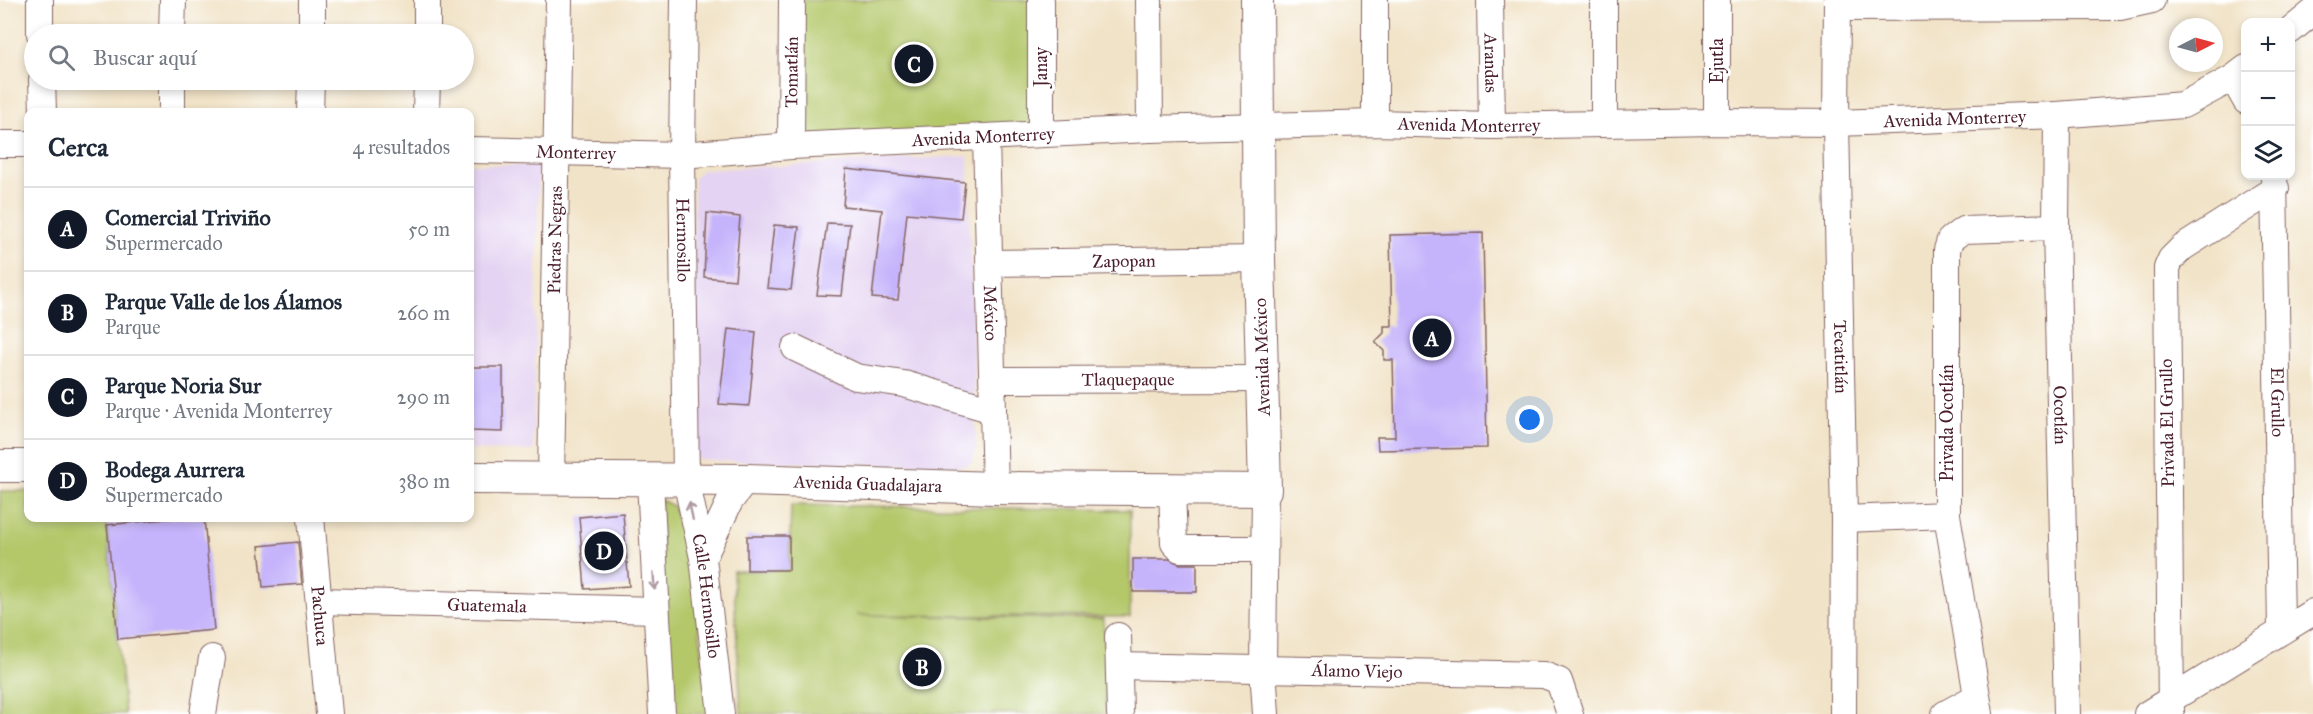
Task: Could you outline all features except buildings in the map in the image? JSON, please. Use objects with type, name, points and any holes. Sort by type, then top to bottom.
[{"type":"main road","name":"Avenida México","points":[[1257,0],[1259,259],[1265,490]]},
{"type":"main road","points":[[1208,489],[1248,474],[1254,468],[1264,441]]},
{"type":"main road","points":[[0,466],[24,466]]},
{"type":"main road","name":"Avenida Guadalajara","points":[[474,478],[746,480],[995,488],[1265,490]]},
{"type":"street","points":[[40,0],[40,24]]},
{"type":"street","points":[[172,0],[172,24]]},
{"type":"street","points":[[312,0],[312,24]]},
{"type":"street","points":[[427,24],[428,0]]},
{"type":"street","name":"Piedras Negras","points":[[550,480],[559,0]]},
{"type":"street","name":"Hermosillo","points":[[684,0],[682,155],[686,480]]},
{"type":"street","name":"Tomatlán","points":[[791,146],[792,0]]},
{"type":"street","name":"Janay","points":[[1041,0],[1041,133]]},
{"type":"street","points":[[1149,0],[1150,129]]},
{"type":"street","points":[[1375,0],[1375,123]]},
{"type":"street","name":"Arandas","points":[[1490,0],[1492,126]]},
{"type":"street","points":[[1604,0],[1604,124]]},
{"type":"street","name":"Ejutla","points":[[1717,0],[1717,122]]},
{"type":"street","points":[[1837,4],[2120,7],[2152,0]]},
{"type":"street","points":[[2308,0],[2313,6]]},
{"type":"street","name":"Tecatitlán","points":[[1837,4],[1836,123],[1844,519],[1843,714]]},
{"type":"street","points":[[2295,26],[2313,12]]},
{"type":"street","name":"Avenida Monterrey","points":[[682,155],[791,146],[1150,129],[1375,123],[1492,126],[1717,122],[1836,123],[2056,114],[2171,107],[2194,101],[2239,73]]},
{"type":"street","points":[[42,90],[43,108]]},
{"type":"street","points":[[172,90],[172,108]]},
{"type":"street","points":[[310,108],[311,90]]},
{"type":"street","points":[[426,108],[427,90]]},
{"type":"street","name":"Ocotlán","points":[[2056,114],[2056,227],[2067,714]]},
{"type":"street","name":"México","points":[[986,137],[995,488]]},
{"type":"street","points":[[0,144],[24,144]]},
{"type":"street","name":"Monterrey","points":[[474,150],[682,155]]},
{"type":"street","name":"El Grullo","points":[[2275,182],[2281,630]]},
{"type":"street","name":"Privada El Grullo","points":[[2170,707],[2167,268],[2171,259],[2182,248],[2275,182]]},
{"type":"street","name":"Privada Ocotlán","points":[[1978,705],[1947,515],[1947,250],[1950,240],[1963,230],[2056,227]]},
{"type":"street","name":"Zapopan","points":[[990,263],[1259,259]]},
{"type":"street","points":[[795,348],[856,377],[904,384],[993,410]]},
{"type":"street","name":"Tlaquepaque","points":[[993,380],[1263,379]]},
{"type":"street","points":[[650,480],[662,714]]},
{"type":"street","name":"Calle Hermosillo","points":[[686,480],[703,558],[721,714]]},
{"type":"street","points":[[703,558],[730,501],[746,480]]},
{"type":"street","points":[[1172,489],[1174,543],[1180,549],[1264,549]]},
{"type":"street","name":"Avenida México","points":[[1265,490],[1263,668],[1266,714]]},
{"type":"street","points":[[1844,519],[1947,515]]},
{"type":"street","name":"Pachuca","points":[[311,522],[329,714]]},
{"type":"street","name":"Guatemala","points":[[319,601],[656,610]]},
{"type":"street","points":[[2147,714],[2170,707],[2281,630],[2313,612]]},
{"type":"street","points":[[1118,636],[1120,714]]},
{"type":"street","points":[[203,714],[212,658]]},
{"type":"street","name":"Álamo Viejo","points":[[1119,666],[1544,675],[1559,681],[1570,714]]},
{"type":"street","points":[[1945,714],[1978,705]]},
{"type":"shaded area","points":[[968,156],[976,451],[972,462],[965,466],[724,461],[699,459],[693,454],[694,179],[701,170]]},
{"type":"shaded area","points":[[474,164],[539,166],[533,451],[474,450]]},
{"type":"green space","points":[[797,0],[1031,0],[1034,129],[794,139]]},
{"type":"green space","points":[[0,491],[24,491],[24,522],[106,522],[125,714],[0,714]]},
{"type":"green space","points":[[661,500],[673,506],[691,562],[710,714],[664,714]]},
{"type":"green space","points":[[791,505],[1130,510],[1130,617],[857,615],[1104,619],[1106,714],[741,714],[733,571],[789,570]]},
{"type":"place","name":"Parque Noria Sur","points":[[914,64]]},
{"type":"place","name":"Comercial Triviño","points":[[1432,338]]},
{"type":"place","name":"Bodega Aurrera","points":[[604,551]]},
{"type":"place","name":"Parque Valle de los Álamos","points":[[922,667]]}]
